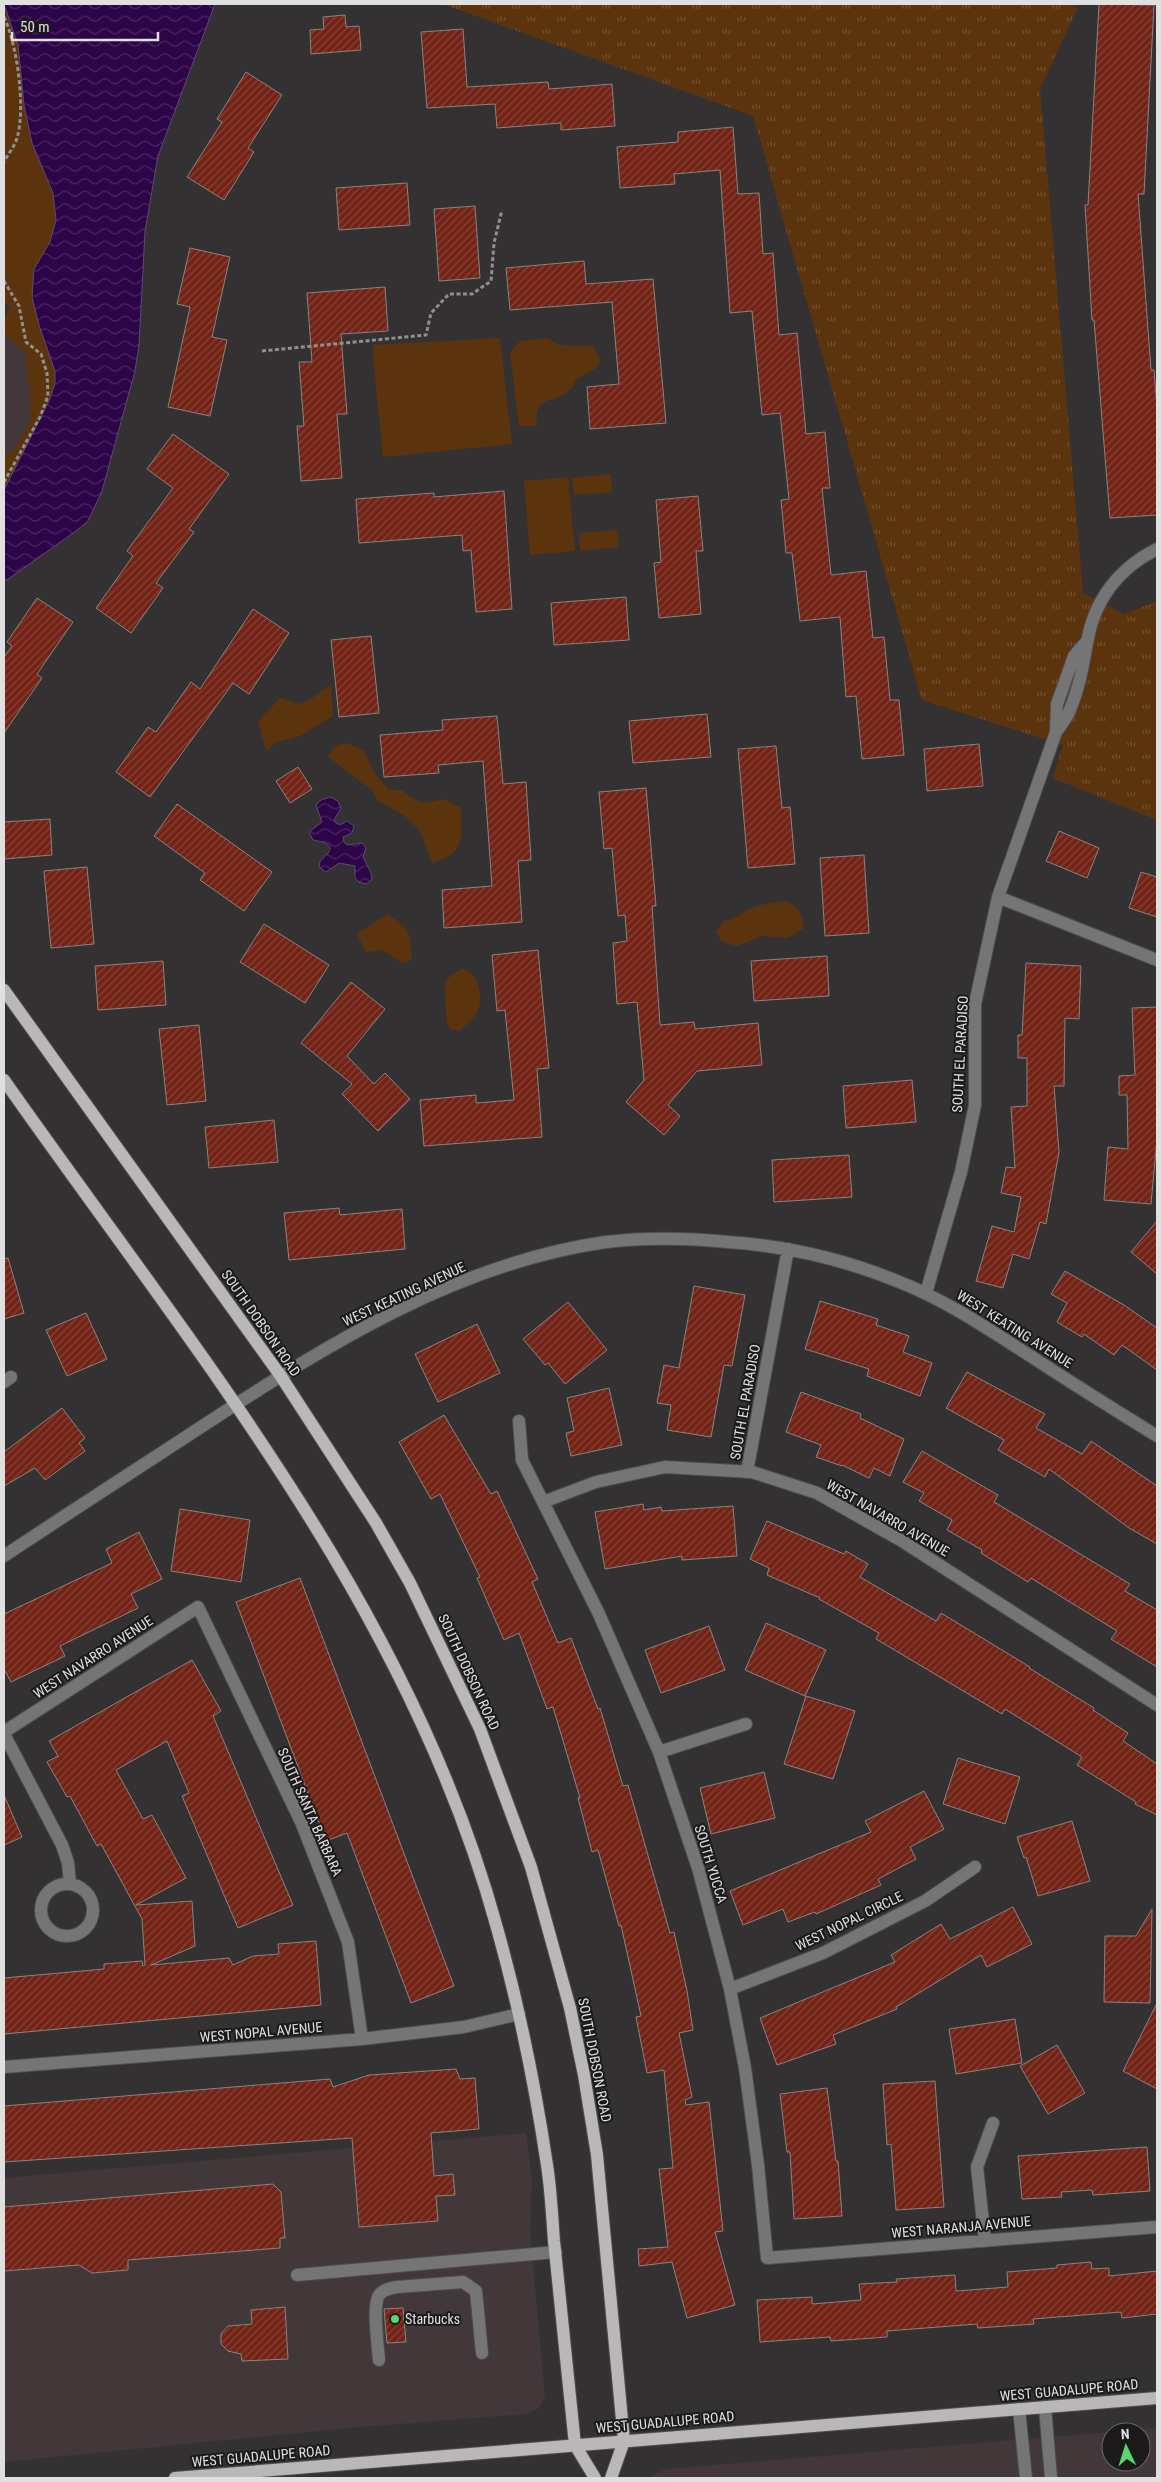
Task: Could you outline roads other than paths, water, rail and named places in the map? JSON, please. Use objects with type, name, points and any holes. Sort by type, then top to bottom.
[{"type":"main road","name":"SOUTH DOBSON ROAD","points":[[4,990],[280,1375],[376,1523],[410,1583],[480,1729],[531,1866],[570,2008],[590,2111],[600,2184],[624,2440],[611,2478]]},
{"type":"main road","points":[[4,1080],[236,1404],[323,1536],[409,1694],[440,1766],[470,1843],[497,1925],[519,2014],[548,2168],[575,2445],[595,2478]]},
{"type":"main road","name":"WEST GUADALUPE ROAD","points":[[175,2478],[1157,2398]]},
{"type":"street","name":"SOUTH EL PARADISO","points":[[926,1292],[961,1172],[974,1106],[975,1004],[998,897],[1056,732],[1056,704],[1074,656],[1087,641],[1108,589],[1124,570],[1157,549]]},
{"type":"street","points":[[998,897],[1157,960]]},
{"type":"street","name":"WEST KEATING AVENUE","points":[[4,1556],[280,1375],[382,1318],[435,1293],[509,1265],[604,1242],[668,1238],[737,1242],[788,1249],[853,1264],[926,1292],[976,1319],[1157,1436]]},
{"type":"street","name":"SOUTH EL PARADISO","points":[[748,1472],[788,1249]]},
{"type":"street","name":"SOUTH YUCCA","points":[[519,1421],[522,1460],[600,1614],[659,1752],[698,1868],[730,1989],[745,2068],[758,2165],[767,2258]]},
{"type":"street","name":"WEST NAVARRO AVENUE","points":[[543,1502],[596,1482],[665,1467],[748,1472],[817,1493],[902,1541],[1157,1705]]},
{"type":"street","name":"WEST NAVARRO AVENUE","points":[[4,1733],[198,1607]]},
{"type":"street","name":"SOUTH SANTA BARBARA","points":[[198,1607],[302,1824],[348,1942],[362,2039]]},
{"type":"street","points":[[659,1752],[746,1724]]},
{"type":"street","points":[[4,1733],[62,1845],[68,1863],[70,1883]]},
{"type":"street","name":"WEST NOPAL CIRCLE","points":[[730,1989],[823,1952],[925,1901],[974,1867]]},
{"type":"street","points":[[70,1883],[84,1889],[89,1894],[94,1909],[90,1924],[85,1930],[71,1936],[63,1936],[49,1928],[44,1922],[41,1906],[48,1892],[62,1884],[70,1883]]},
{"type":"street","name":"WEST NOPAL AVENUE","points":[[4,2067],[362,2039],[464,2027],[519,2014]]},
{"type":"street","points":[[984,2241],[977,2167],[993,2123]]},
{"type":"street","name":"WEST NARANJA AVENUE","points":[[767,2258],[1157,2227]]},
{"type":"street","points":[[297,2275],[556,2252]]},
{"type":"street","points":[[379,2360],[376,2303],[379,2294],[388,2288],[463,2282],[476,2291],[482,2354]]},
{"type":"street","points":[[1045,2407],[1050,2478]]},
{"type":"street","points":[[1019,2409],[1026,2478]]},
{"type":"water","points":[[4,4],[215,4],[158,156],[145,231],[139,345],[135,371],[102,491],[88,521],[4,582],[4,490],[49,401],[55,384],[55,371],[39,325],[32,297],[34,269],[50,242],[56,220],[53,193],[32,143],[24,105],[18,45]]},
{"type":"water","points":[[330,797],[338,801],[341,808],[334,820],[336,823],[340,825],[347,821],[354,826],[352,833],[343,837],[344,842],[347,845],[362,843],[366,848],[363,857],[371,873],[372,880],[366,884],[359,882],[355,878],[355,866],[339,863],[326,872],[319,867],[320,861],[329,852],[330,846],[313,840],[309,832],[322,822],[316,805],[321,800]]},
{"type":"place","name":"Starbucks","points":[[395,2319]]}]
